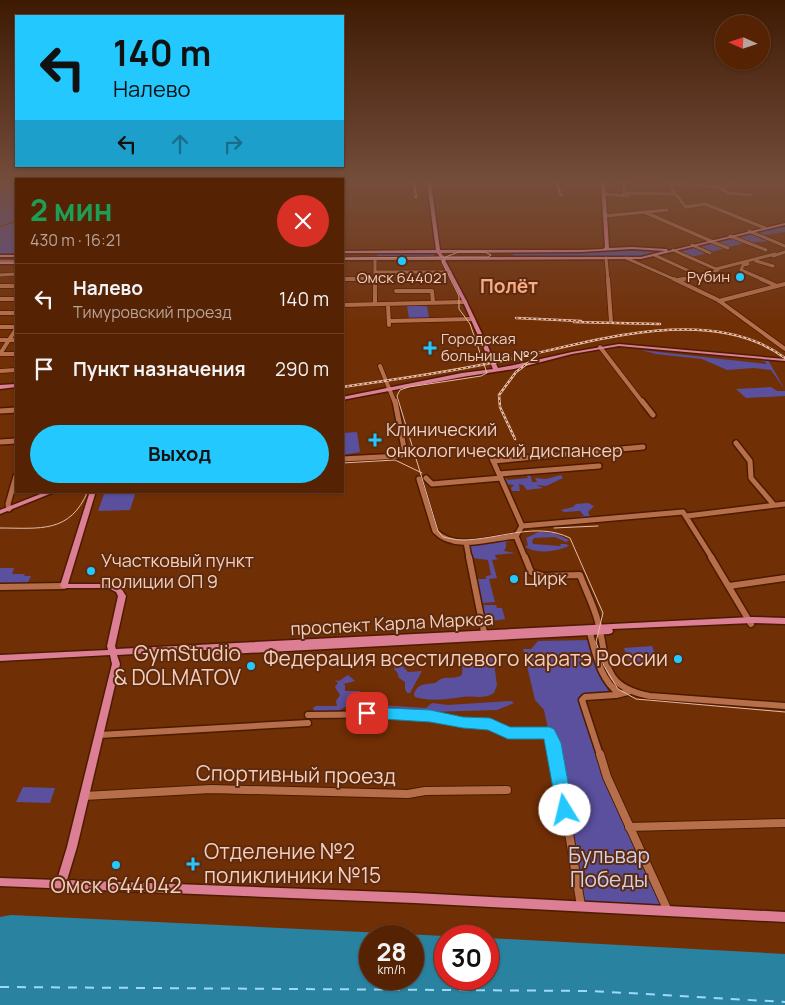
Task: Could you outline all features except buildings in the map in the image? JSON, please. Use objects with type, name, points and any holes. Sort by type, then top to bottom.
[{"type":"main road","points":[[436,230],[439,251],[496,370]]},
{"type":"main road","points":[[602,251],[606,249],[605,230]]},
{"type":"main road","points":[[606,246],[661,251],[675,250],[756,230]]},
{"type":"main road","points":[[344,252],[602,251],[616,248]]},
{"type":"main road","points":[[509,251],[511,258]]},
{"type":"main road","points":[[344,259],[641,258],[661,251]]},
{"type":"main road","points":[[375,252],[375,259]]},
{"type":"main road","points":[[0,256],[15,256]]},
{"type":"main road","points":[[0,263],[15,263]]},
{"type":"main road","points":[[344,399],[600,348],[634,345],[785,360]]},
{"type":"main road","points":[[0,386],[15,386]]},
{"type":"main road","points":[[8,508],[45,493]]},
{"type":"main road","points":[[0,511],[49,493]]},
{"type":"main road","points":[[61,884],[116,664],[111,646],[122,596],[119,590],[109,586],[64,586],[92,493]]},
{"type":"main road","name":"проспект Карла Маркса","points":[[0,662],[785,621]]},
{"type":"main road","name":"проспект Карла Маркса","points":[[750,622],[785,625]]},
{"type":"main road","name":"проспект Карла Маркса","points":[[485,636],[590,633],[600,630]]},
{"type":"main road","name":"проспект Карла Маркса","points":[[0,658],[113,655]]},
{"type":"main road","points":[[0,882],[785,917]]},
{"type":"street","points":[[685,230],[728,248]]},
{"type":"street","points":[[750,231],[785,246]]},
{"type":"street","points":[[730,236],[766,250]]},
{"type":"street","points":[[692,245],[710,253]]},
{"type":"street","points":[[675,250],[716,269],[785,252]]},
{"type":"street","points":[[776,254],[743,266],[741,270],[777,286]]},
{"type":"street","points":[[654,255],[701,277]]},
{"type":"street","points":[[606,258],[611,322]]},
{"type":"street","points":[[623,258],[636,261],[719,301],[785,349]]},
{"type":"street","points":[[636,261],[641,258]]},
{"type":"street","points":[[375,259],[376,304]]},
{"type":"street","points":[[756,261],[773,266]]},
{"type":"street","points":[[678,281],[701,277],[718,270],[716,269]]},
{"type":"street","points":[[375,272],[450,272]]},
{"type":"street","points":[[0,275],[15,274]]},
{"type":"street","points":[[344,279],[367,279]]},
{"type":"street","points":[[719,301],[785,284]]},
{"type":"street","points":[[0,286],[15,286]]},
{"type":"street","points":[[396,291],[432,291],[433,303]]},
{"type":"street","points":[[0,299],[15,299]]},
{"type":"street","points":[[344,305],[465,302]]},
{"type":"street","points":[[388,304],[389,323],[473,319]]},
{"type":"street","points":[[0,313],[15,313]]},
{"type":"street","points":[[0,327],[15,328]]},
{"type":"street","points":[[0,354],[15,330]]},
{"type":"street","points":[[0,340],[15,340]]},
{"type":"street","points":[[600,348],[654,416]]},
{"type":"street","points":[[0,354],[15,354]]},
{"type":"street","points":[[344,460],[404,454],[398,412],[391,388],[380,366]]},
{"type":"street","points":[[0,371],[15,370]]},
{"type":"street","points":[[0,411],[15,410]]},
{"type":"street","points":[[0,442],[15,441]]},
{"type":"street","points":[[736,443],[750,461],[751,478],[774,506]]},
{"type":"street","points":[[522,526],[492,458],[643,447]]},
{"type":"street","points":[[426,478],[432,484],[599,466]]},
{"type":"street","points":[[419,478],[437,535],[446,541],[466,542],[516,536]]},
{"type":"street","points":[[8,508],[8,501],[15,479]]},
{"type":"street","points":[[522,526],[685,514],[785,504]]},
{"type":"street","points":[[685,514],[750,622]]},
{"type":"street","points":[[516,536],[522,526]]},
{"type":"street","points":[[516,536],[532,572],[543,576],[580,575],[594,610],[600,630],[603,651],[612,674],[624,693]]},
{"type":"street","points":[[466,542],[485,636]]},
{"type":"street","points":[[728,586],[785,578]]},
{"type":"street","points":[[0,587],[64,586]]},
{"type":"street","points":[[590,633],[604,676],[612,688],[624,693]]},
{"type":"street","points":[[668,911],[604,770],[582,700],[583,698],[624,693],[785,706]]},
{"type":"street","points":[[308,715],[414,714],[463,722],[490,724],[508,733],[549,733],[554,743],[581,907]]},
{"type":"street","points":[[99,735],[308,723]]},
{"type":"street","name":"Спортивный проезд","points":[[84,796],[211,789],[408,794],[425,790],[507,790]]},
{"type":"street","points":[[629,827],[785,823]]},
{"type":"green space","points":[[0,230],[15,230],[15,253],[0,254]]},
{"type":"green space","points":[[762,230],[785,230],[785,232],[761,236],[769,241],[741,244],[692,257],[677,251]]},
{"type":"green space","points":[[653,249],[658,253],[636,257],[517,258],[511,253],[597,252]]},
{"type":"green space","points":[[434,252],[434,257],[377,257],[379,253]]},
{"type":"green space","points":[[407,306],[427,306],[429,318],[409,318]]},
{"type":"green space","points":[[641,350],[766,364],[766,362],[760,360],[679,351],[768,360],[785,390],[771,370],[754,368],[727,370],[702,359],[656,354]]},
{"type":"green space","points":[[771,387],[777,391],[785,391],[785,396],[746,398],[736,389]]},
{"type":"green space","points":[[357,432],[360,452],[344,455],[344,433]]},
{"type":"green space","points":[[530,473],[532,482],[537,482],[535,478],[546,479],[561,475],[563,478],[546,486],[536,485],[543,488],[527,490],[523,485],[519,484],[520,491],[512,491],[511,488],[514,485],[505,484],[503,476],[508,480],[528,478],[526,474]]},
{"type":"green space","points":[[104,493],[135,493],[130,510],[98,511]]},
{"type":"green space","points":[[588,503],[594,506],[588,512],[590,516],[586,519],[572,518],[584,516],[580,511],[564,512],[561,510],[573,507],[576,504]]},
{"type":"green space","points":[[539,532],[554,533],[569,540],[566,542],[555,537],[534,538],[533,544],[561,546],[560,544],[566,544],[569,546],[547,551],[536,551],[525,547],[528,545],[526,538]]},
{"type":"green space","points":[[512,538],[506,542],[504,551],[515,553],[495,555],[499,559],[492,560],[497,578],[489,579],[495,602],[482,603],[477,579],[486,579],[486,576],[491,575],[488,560],[472,558],[469,550],[470,545]]},
{"type":"green space","points":[[0,568],[14,568],[12,574],[31,576],[27,584],[0,584]]},
{"type":"green space","points":[[483,605],[496,605],[497,608],[502,608],[505,619],[486,622]]},
{"type":"green space","name":"Бульвар Победы","points":[[590,640],[609,693],[582,695],[578,699],[605,781],[622,821],[663,904],[661,907],[584,903],[555,744],[548,729],[544,710],[535,700],[523,649],[531,649],[538,641]]},
{"type":"green space","points":[[652,646],[658,661],[629,662],[624,648]]},
{"type":"green space","points":[[483,653],[493,656],[497,685],[494,693],[482,697],[439,700],[415,697],[414,694],[417,688],[422,685],[435,683],[443,678],[462,675],[465,654]]},
{"type":"green space","points":[[401,664],[408,672],[422,671],[410,693],[407,693],[405,682],[399,678],[394,669],[395,665]]},
{"type":"green space","points":[[348,675],[355,681],[343,684],[345,685],[345,691],[360,691],[359,696],[355,699],[379,702],[380,705],[426,708],[432,703],[448,705],[511,701],[514,703],[497,710],[429,712],[428,710],[369,706],[352,710],[345,707],[336,712],[314,711],[313,708],[316,706],[337,706],[336,701],[340,695],[335,687],[338,683],[335,680],[339,681]]},
{"type":"green space","points":[[23,787],[55,788],[50,803],[16,802]]},
{"type":"water","points":[[11,915],[359,932],[359,990],[424,990],[424,935],[434,935],[434,990],[499,990],[499,939],[785,954],[785,1005],[0,1005],[0,917]]},
{"type":"ferry route","points":[[0,987],[592,991],[785,1002]]},
{"type":"tram line","points":[[459,252],[485,252],[491,255],[488,257],[446,257],[459,252]]},
{"type":"tram line","points":[[344,258],[446,257]]},
{"type":"tram line","points":[[420,472],[397,396],[400,390],[481,376],[487,373],[470,324],[459,309],[459,296],[442,262],[446,257]]},
{"type":"tram line","points":[[0,261],[15,261]]},
{"type":"tram line","points":[[344,463],[395,460],[420,472]]},
{"type":"tram line","points":[[420,472],[438,531],[443,537],[460,540],[544,531],[570,538],[603,613],[596,642],[604,666],[618,689],[636,699],[785,712]]},
{"type":"tram line","points":[[0,528],[41,528],[63,522],[81,505],[87,493]]},
{"type":"tram line","points":[[554,528],[598,526]]},
{"type":"railway","points":[[516,318],[581,321]]},
{"type":"railway","points":[[574,322],[660,324]]},
{"type":"railway","points":[[344,387],[473,367],[641,332],[680,329],[718,332],[754,341],[785,358]]},
{"type":"railway","points":[[515,439],[500,407],[499,395],[516,372],[536,357]]},
{"type":"place","name":"Омск 644021","points":[[402,261]]},
{"type":"place","name":"Рубин","points":[[740,277]]},
{"type":"place","name":"Городская больница №2","points":[[430,348]]},
{"type":"place","name":"Клинический онкологический диспансер","points":[[375,440]]},
{"type":"place","name":"Участковый пункт полиции ОП 9","points":[[91,571]]},
{"type":"place","name":"Цирк","points":[[514,579]]},
{"type":"place","name":"Федерация всестилевого каратэ России","points":[[678,659]]},
{"type":"place","name":"GymStudio & DOLMATOV","points":[[251,666]]},
{"type":"place","name":"Отделение №2 поликлиники №15","points":[[193,864]]},
{"type":"place","name":"Омск 644042","points":[[116,865]]},
{"type":"district","name":"Полёт","points":[[509,286]]},
{"type":"route","points":[[367,713],[430,716],[463,722],[490,724],[508,733],[549,733],[553,738],[565,810]]}]
